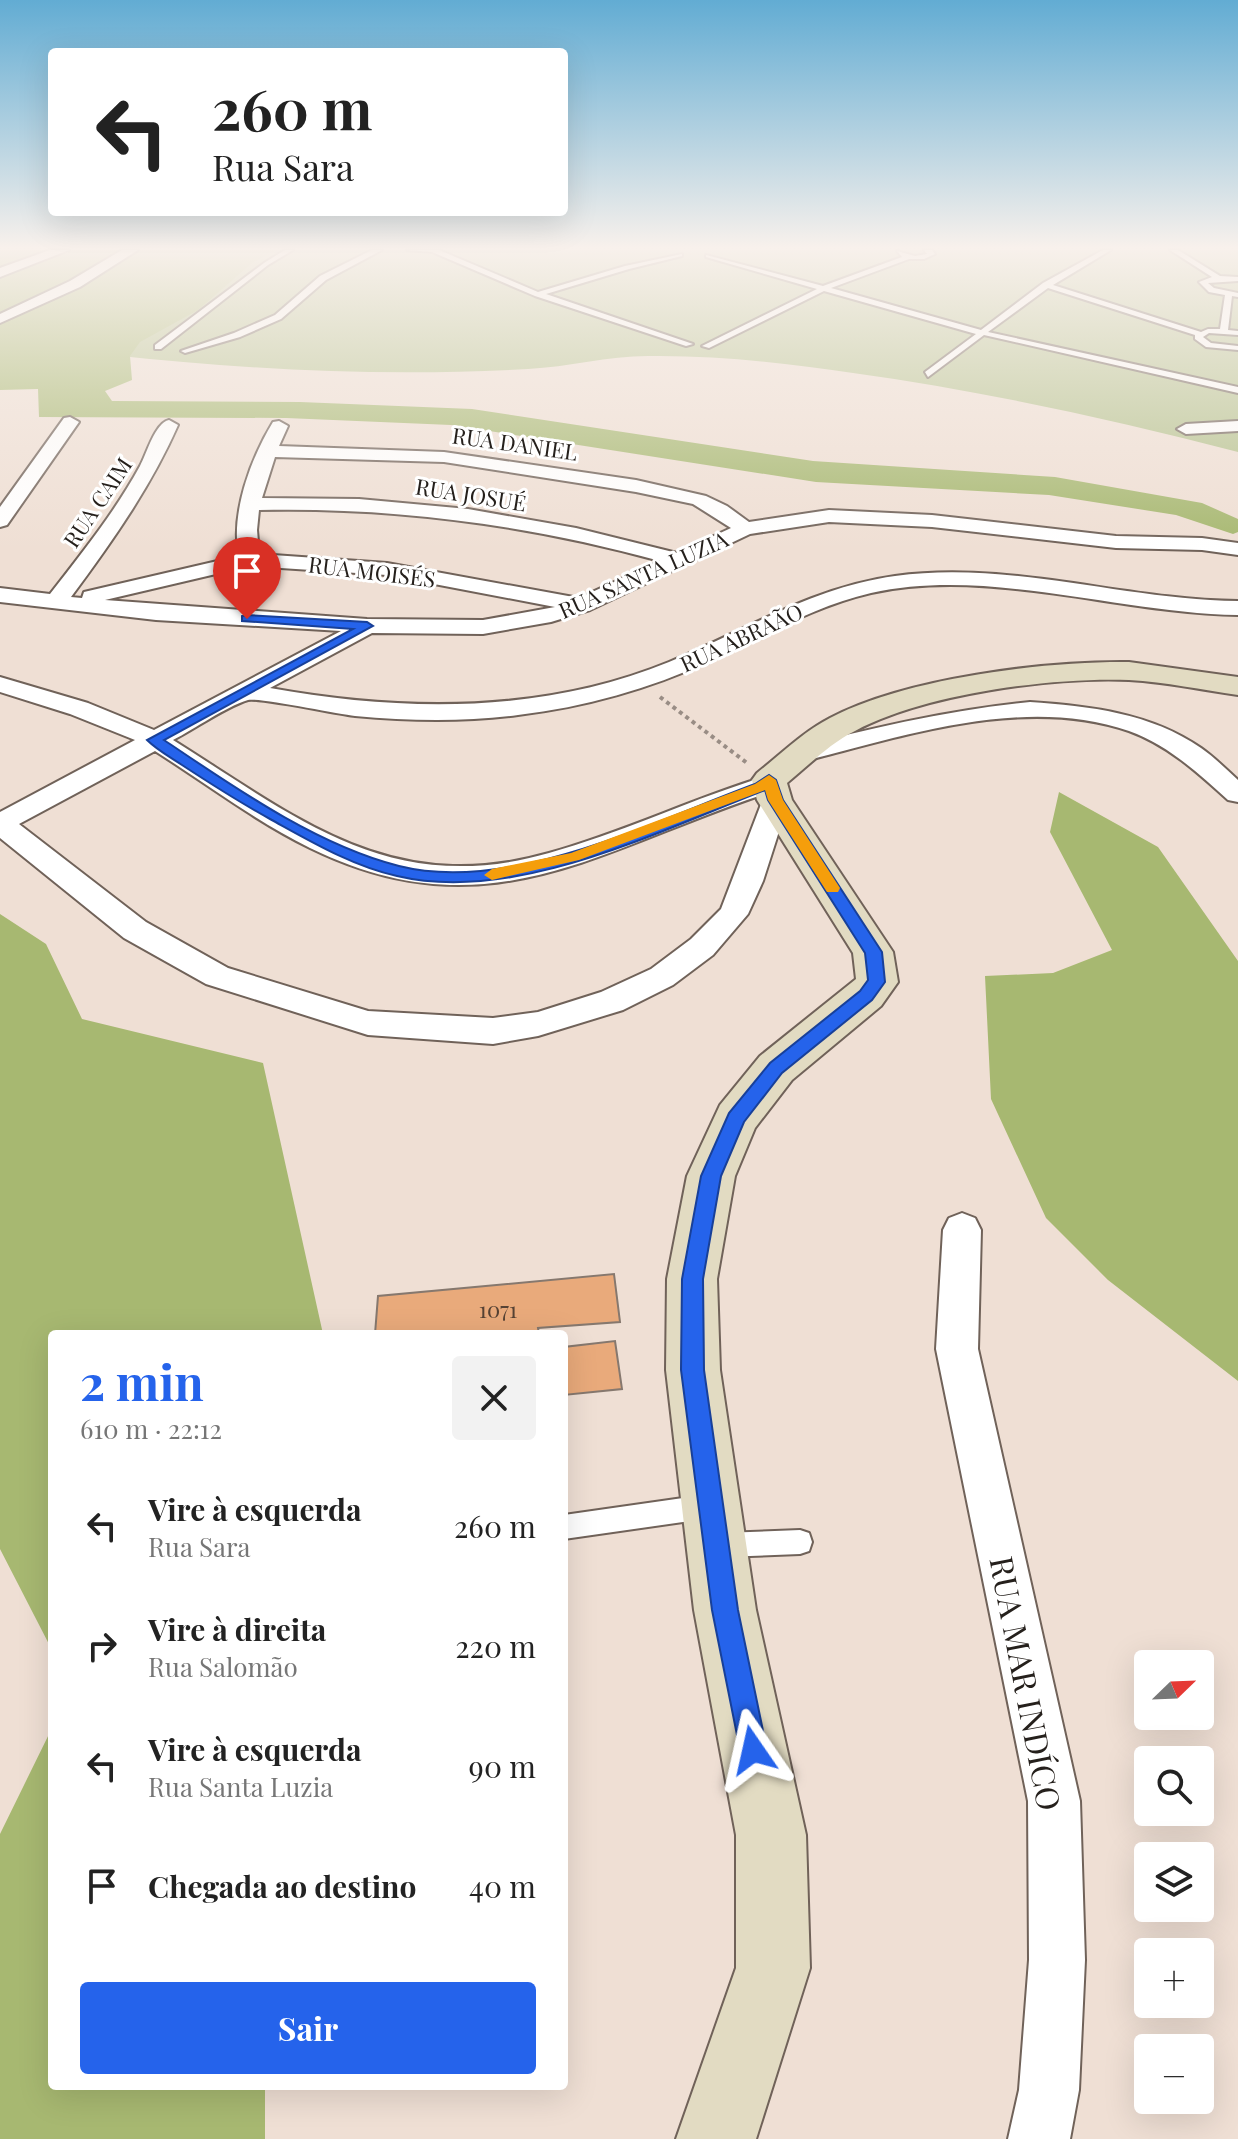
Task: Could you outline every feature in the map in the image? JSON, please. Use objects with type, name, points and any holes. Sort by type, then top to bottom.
[{"type":"main road","points":[[716,2139],[723,2126],[773,1968],[771,1835],[725,1610],[693,1370],[692,1279],[711,1176],[736,1118],[776,1068],[866,995],[877,982],[873,952],[782,778],[850,720],[902,702],[1016,680],[1086,671],[1129,671],[1238,686]]},
{"type":"street","points":[[0,521],[70,422]]},
{"type":"street","name":"RUA CAIM","points":[[62,602],[121,518],[153,463],[169,425]]},
{"type":"street","points":[[250,560],[246,549],[252,504],[267,451],[279,426]]},
{"type":"street","points":[[1186,429],[1238,426]]},
{"type":"street","name":"RUA DANIEL","points":[[267,451],[444,457],[623,483],[699,500],[720,510],[745,529]]},
{"type":"street","name":"RUA JOSUÉ","points":[[252,504],[351,502],[396,506],[592,538],[680,560]]},
{"type":"street","name":"RUA SANTA LUZIA","points":[[0,595],[156,613],[367,626],[483,627],[551,615],[582,605],[745,529],[829,516],[878,518],[1116,542],[1202,544],[1238,549]]},
{"type":"street","name":"RUA MOISÉS","points":[[62,602],[250,560],[387,569],[582,605]]},
{"type":"street","name":"RUA ABRAÃO","points":[[246,691],[330,707],[471,714],[560,702],[640,681],[728,645],[808,606],[891,583],[956,579],[1163,606],[1238,608]]},
{"type":"street","points":[[367,626],[0,823],[135,930],[217,976],[368,1023],[493,1031],[538,1024],[612,1001],[662,977],[702,947],[733,914],[748,881],[782,778]]},
{"type":"street","points":[[0,684],[154,740],[238,796],[351,856],[398,871],[436,877],[482,876],[574,857],[951,716],[996,711],[1071,710],[1106,715],[1159,734],[1195,755],[1238,794]]},
{"type":"street","name":"RUA MAR INDÍCO","points":[[962,1230],[957,1349],[1054,1801],[1057,1960],[1049,2090],[1039,2139]]},
{"type":"lane","points":[[185,351],[189,350]]},
{"type":"lane","points":[[928,374],[957,350]]},
{"type":"lane","points":[[1059,350],[1238,390]]},
{"type":"lane","points":[[568,1527],[714,1526],[800,1542]]},
{"type":"path","points":[[640,681],[782,778]]},
{"type":"green space","points":[[0,350],[134,350],[130,356],[132,380],[105,391],[112,401],[300,402],[472,409],[813,461],[1055,477],[1202,503],[1238,519],[1238,532],[1233,534],[1176,515],[1049,495],[816,482],[451,425],[286,418],[39,417],[38,389],[0,390]]},
{"type":"green space","points":[[118,350],[1238,350],[1238,452],[998,397],[902,380],[750,360],[648,356],[528,369],[371,372],[215,365],[111,355]]},
{"type":"green space","points":[[1059,792],[1158,847],[1238,961],[1238,1381],[1108,1280],[1046,1218],[991,1099],[985,976],[1053,973],[1112,950],[1050,832]]},
{"type":"green space","points":[[0,914],[46,944],[82,1019],[263,1063],[322,1330],[48,1330],[48,1642],[0,1549]]},
{"type":"green space","points":[[48,1736],[48,2090],[265,2090],[265,2139],[0,2139],[0,1834]]},
{"type":"building","points":[[614,1274],[620,1322],[538,1330],[375,1330],[378,1296]]},
{"type":"building","points":[[615,1341],[622,1389],[568,1395],[568,1347]]},
{"type":"slow traffic","points":[[492,875],[574,857],[760,787],[769,780],[775,800],[833,888]]},
{"type":"route","points":[[247,619],[367,626],[154,740],[238,796],[299,829],[351,856],[398,871],[436,877],[482,876],[574,857],[760,787],[769,780],[775,800],[873,952],[877,982],[866,995],[776,1068],[736,1118],[711,1176],[692,1279],[693,1370],[725,1610],[753,1750]]}]
